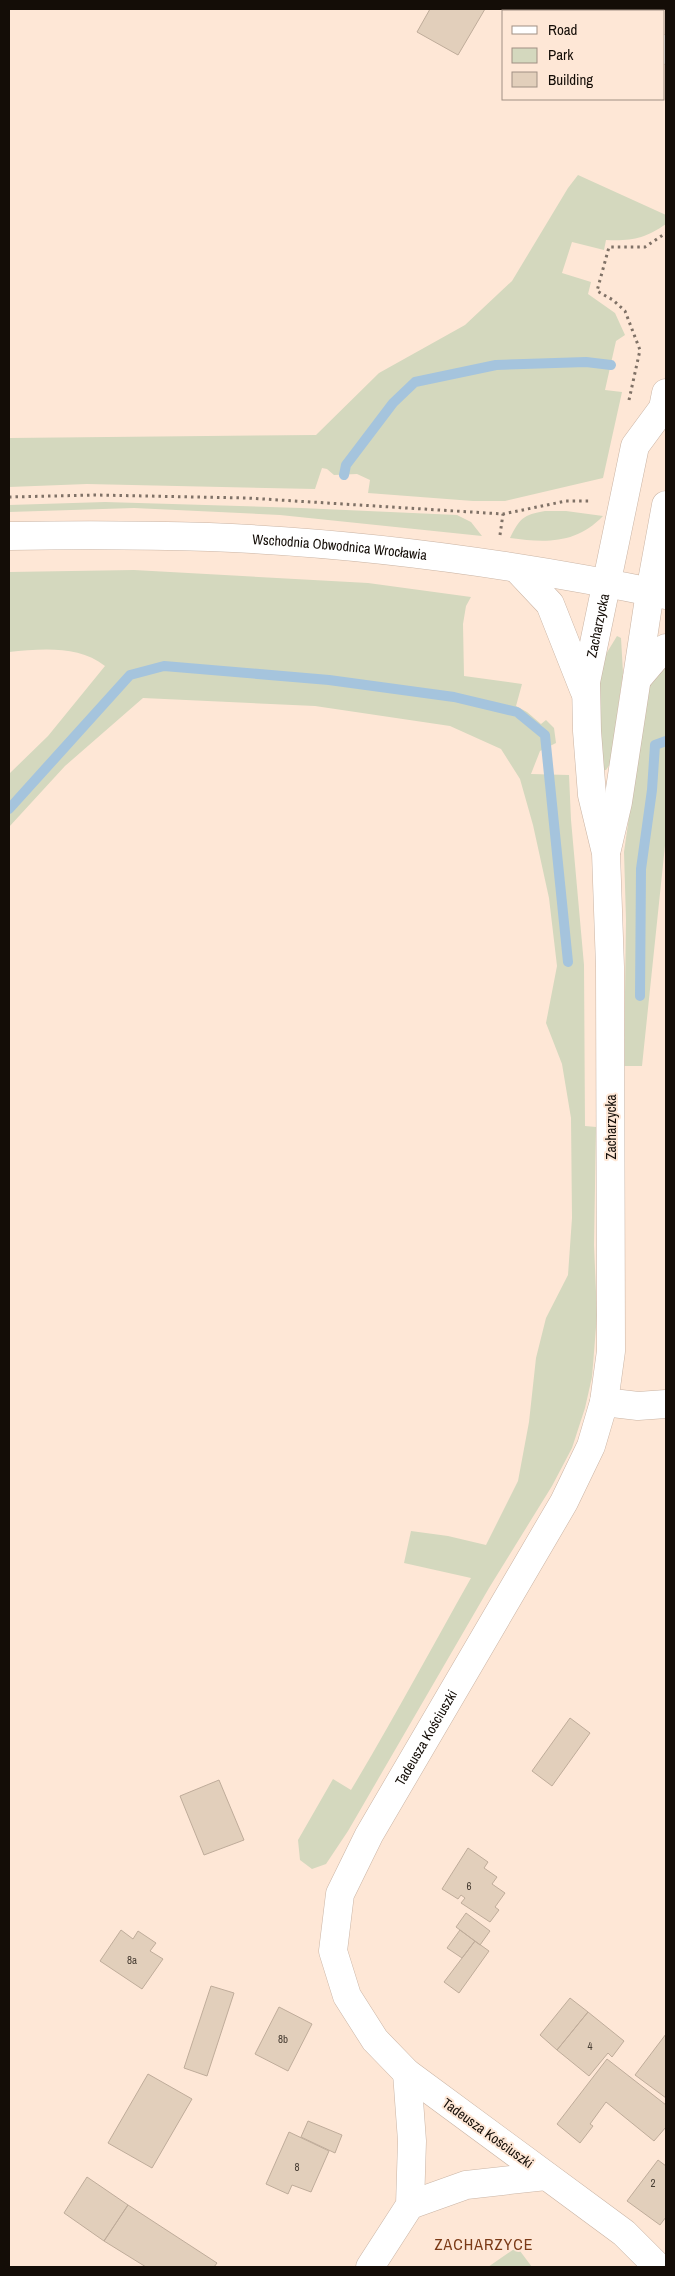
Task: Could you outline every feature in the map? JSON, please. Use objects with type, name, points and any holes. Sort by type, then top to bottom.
[{"type":"street","name":"Zacharzycka","points":[[604,1402],[611,1351],[610,976],[606,853],[592,795],[586,696],[589,664],[635,446],[665,407]]},
{"type":"street","name":"Zacharzycka","points":[[606,853],[618,802],[636,680],[658,594],[666,511]]},
{"type":"street","name":"Wschodnia Obwodnica Wrocławia","points":[[9,536],[111,535],[294,542],[399,552],[517,568],[607,583],[658,594]]},
{"type":"street","points":[[517,568],[550,604],[586,696]]},
{"type":"street","points":[[636,680],[660,652],[666,648]]},
{"type":"street","points":[[604,1402],[638,1406],[666,1404]]},
{"type":"street","name":"Tadeusza Kościuszki","points":[[604,1402],[591,1446],[564,1502],[369,1834],[340,1894],[333,1950],[347,1996],[375,2040],[407,2074],[624,2233],[658,2267]]},
{"type":"street","points":[[370,2267],[410,2205],[412,2141],[407,2074]]},
{"type":"street","name":"Tadeusza Kościuszki","points":[[410,2205],[466,2185],[546,2176]]},
{"type":"path","points":[[628,405],[640,350],[625,311],[613,300],[597,291],[609,247],[645,247],[666,233]]},
{"type":"path","points":[[9,497],[95,495],[238,498],[503,514],[566,501],[601,501],[623,505]]},
{"type":"path","points":[[500,535],[503,514]]},
{"type":"green space","points":[[578,175],[666,215],[666,224],[658,229],[638,238],[606,240],[604,250],[572,242],[562,273],[591,282],[588,294],[615,313],[625,335],[616,341],[605,390],[622,392],[603,478],[505,501],[473,501],[368,493],[370,480],[357,474],[334,475],[327,469],[322,468],[315,489],[87,484],[9,487],[9,438],[316,435],[379,373],[465,325],[512,281],[568,188]]},
{"type":"green space","points":[[105,502],[457,515],[471,522],[482,536],[280,515],[134,508],[9,512],[9,505]]},
{"type":"green space","points":[[545,511],[566,511],[603,516],[593,525],[571,537],[548,541],[510,538],[523,518]]},
{"type":"green space","points":[[134,570],[368,583],[471,597],[466,606],[463,624],[464,676],[522,684],[516,706],[527,712],[541,724],[546,720],[554,728],[556,743],[540,751],[531,774],[569,775],[571,820],[584,965],[585,1126],[596,1127],[594,1245],[597,1315],[592,1377],[585,1408],[572,1448],[552,1486],[489,1588],[348,1831],[326,1864],[312,1869],[300,1860],[298,1840],[333,1779],[351,1790],[471,1578],[404,1563],[411,1531],[448,1536],[486,1545],[518,1481],[529,1422],[536,1358],[546,1318],[568,1275],[572,1218],[571,1118],[562,1064],[546,1023],[557,966],[549,898],[533,825],[520,779],[501,749],[450,726],[315,706],[143,698],[65,766],[9,827],[9,774],[48,736],[105,666],[83,655],[59,650],[9,652],[9,572]]},
{"type":"green space","points":[[617,636],[621,638],[623,673],[610,764],[604,770],[595,685],[603,659]]},
{"type":"green space","points":[[666,659],[666,836],[642,1066],[624,1066],[626,920],[624,852],[633,789],[643,691]]},
{"type":"green space","points":[[517,2247],[532,2267],[488,2267]]},
{"type":"building","points":[[430,9],[485,9],[458,55],[417,32]]},
{"type":"building","points":[[570,1718],[590,1733],[552,1786],[532,1771]]},
{"type":"building","points":[[219,1780],[244,1840],[204,1855],[180,1796]]},
{"type":"building","points":[[468,1848],[488,1862],[484,1868],[497,1877],[492,1884],[505,1893],[495,1907],[499,1910],[490,1922],[461,1903],[465,1898],[461,1895],[458,1899],[442,1889]]},
{"type":"building","points":[[466,1913],[490,1931],[480,1945],[456,1927]]},
{"type":"building","points":[[121,1930],[133,1939],[138,1931],[156,1943],[150,1951],[163,1959],[142,1989],[100,1961]]},
{"type":"building","points":[[460,1930],[475,1941],[462,1958],[447,1948]]},
{"type":"building","points":[[475,1941],[489,1951],[459,1993],[444,1982]]},
{"type":"building","points":[[211,1986],[234,1993],[207,2076],[184,2068]]},
{"type":"building","points":[[570,1998],[588,2012],[557,2050],[540,2035]]},
{"type":"building","points":[[279,2007],[312,2024],[288,2071],[255,2054]]},
{"type":"building","points":[[588,2012],[624,2041],[612,2057],[608,2053],[589,2076],[557,2050]]},
{"type":"building","points":[[666,2034],[666,2098],[635,2075]]},
{"type":"building","points":[[607,2059],[666,2105],[666,2127],[654,2141],[606,2102],[590,2124],[593,2126],[580,2143],[557,2124]]},
{"type":"building","points":[[148,2074],[192,2099],[152,2168],[108,2143]]},
{"type":"building","points":[[308,2121],[342,2135],[335,2153],[301,2137]]},
{"type":"building","points":[[289,2132],[329,2151],[311,2192],[292,2185],[288,2194],[266,2184]]},
{"type":"building","points":[[658,2160],[666,2166],[666,2217],[660,2225],[627,2201]]},
{"type":"building","points":[[87,2177],[128,2205],[104,2241],[64,2213]]},
{"type":"building","points":[[128,2205],[217,2263],[214,2267],[146,2267],[104,2241]]},
{"type":"waterway","points":[[344,475],[346,465],[393,403],[415,382],[496,365],[586,362],[611,365]]},
{"type":"waterway","points":[[9,809],[130,675],[164,666],[329,680],[454,697],[517,712],[545,735],[568,962]]},
{"type":"waterway","points":[[640,996],[641,869],[652,790],[655,745],[666,741]]},
{"type":"district","name":"ZACHARZYCE","points":[[484,2244]]}]
